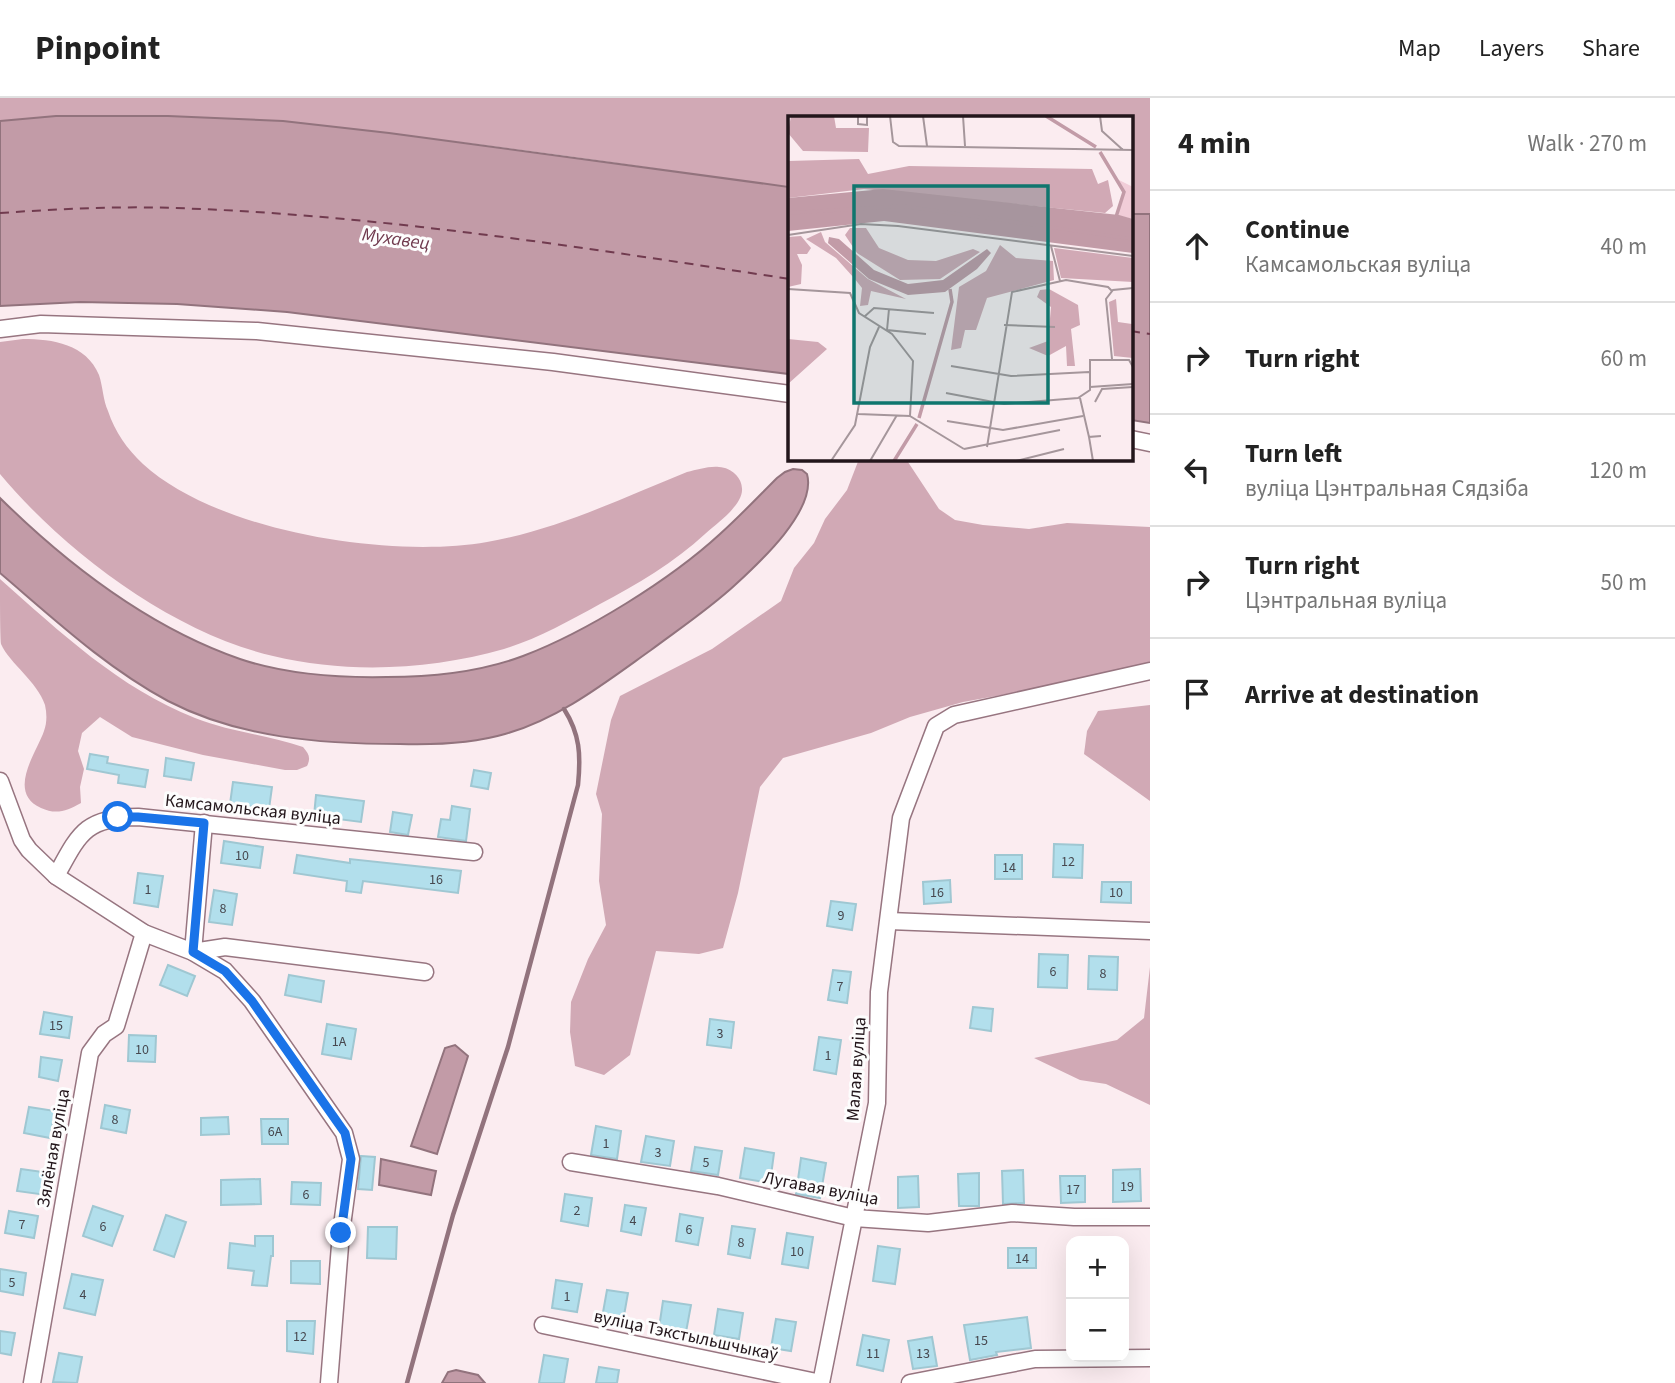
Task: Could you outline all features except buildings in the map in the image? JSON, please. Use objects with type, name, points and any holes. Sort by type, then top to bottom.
[{"type":"street","points":[[0,329],[41,324],[257,331],[553,362],[788,394]]},
{"type":"street","points":[[1132,439],[1150,443]]},
{"type":"street","name":"Малая вуліца","points":[[821,1383],[877,1103],[879,992],[901,818],[936,726],[954,715],[1150,671]]},
{"type":"street","points":[[0,781],[22,840],[56,876],[144,933],[193,952],[225,971],[252,1001],[345,1133],[351,1159],[341,1233],[329,1383]]},
{"type":"street","name":"Камсамольская вуліца","points":[[56,876],[82,833],[102,820],[138,817],[474,852]]},
{"type":"street","points":[[193,952],[204,823]]},
{"type":"street","points":[[889,921],[1150,931]]},
{"type":"street","name":"Зялёная вуліца","points":[[32,1383],[90,1053],[104,1034],[116,1026],[144,933]]},
{"type":"street","points":[[193,952],[225,947],[425,972]]},
{"type":"street","name":"Лугавая вуліца","points":[[571,1162],[718,1186],[854,1218],[928,1223],[1012,1213],[1074,1217],[1150,1217]]},
{"type":"street","name":"вуліца Тэкстыльшчыкаў","points":[[543,1325],[821,1383]]},
{"type":"street","points":[[910,1383],[1035,1359],[1150,1358]]},
{"type":"shaded area","points":[[0,98],[1150,98],[1150,214],[1132,213],[1132,116],[788,116],[788,187],[599,160],[344,129],[140,117],[0,121]]},
{"type":"shaded area","points":[[23,339],[57,342],[86,356],[99,375],[106,407],[122,440],[143,464],[175,488],[214,507],[259,523],[306,535],[403,547],[487,542],[539,530],[687,472],[711,467],[731,470],[739,478],[741,494],[736,505],[723,518],[655,572],[565,623],[516,645],[476,656],[389,667],[330,665],[273,656],[235,645],[197,629],[123,586],[56,532],[0,474],[0,342]]},
{"type":"shaded area","points":[[859,460],[907,460],[939,509],[955,520],[1029,529],[1067,523],[1150,527],[1150,665],[1133,671],[963,702],[910,717],[871,733],[783,758],[760,787],[738,893],[723,948],[699,954],[656,951],[630,1055],[604,1075],[575,1066],[570,1032],[571,1002],[588,959],[606,925],[599,881],[602,814],[596,794],[611,720],[620,696],[712,649],[781,601],[794,568],[814,543],[825,519],[847,490]]},
{"type":"shaded area","points":[[0,579],[92,657],[141,691],[167,706],[208,723],[303,747],[309,756],[307,766],[297,770],[285,770],[203,755],[132,737],[100,717],[82,733],[78,751],[84,769],[80,787],[81,803],[61,811],[41,808],[31,801],[25,782],[45,728],[46,708],[36,688],[1,644]]},
{"type":"shaded area","points":[[1150,705],[1150,801],[1084,754],[1087,731],[1098,711]]},
{"type":"shaded area","points":[[1150,967],[1150,1105],[1106,1084],[1080,1080],[1034,1058],[1117,1040],[1144,1018]]},
{"type":"water","name":"Мухавец","points":[[56,116],[168,116],[283,121],[788,187],[788,374],[287,312],[177,304],[80,302],[0,306],[0,121]]},
{"type":"water","points":[[1132,214],[1150,214],[1150,423],[1132,420]]},
{"type":"water","points":[[793,469],[807,474],[808,488],[795,519],[771,550],[725,594],[617,675],[563,709],[505,734],[466,742],[413,744],[311,740],[252,731],[195,713],[168,701],[123,673],[81,642],[0,573],[0,498],[54,547],[111,592],[173,630],[206,646],[240,659],[294,672],[369,677],[438,675],[490,666],[523,656],[600,619],[677,569],[735,520],[777,478]]},
{"type":"water","points":[[455,1045],[468,1056],[437,1154],[411,1146],[445,1048]]},
{"type":"water","points":[[381,1159],[436,1171],[431,1195],[379,1185]]},
{"type":"water","points":[[456,1370],[478,1375],[485,1383],[442,1383],[448,1372]]},
{"type":"waterway","points":[[407,1383],[453,1215],[508,1047],[578,785],[578,745],[564,709]]},
{"type":"ferry route","points":[[0,213],[153,207],[330,218],[483,234],[788,279]]},
{"type":"ferry route","points":[[1132,331],[1150,334]]},
{"type":"route","points":[[118,817],[204,823],[193,952],[225,971],[252,1001],[345,1133],[351,1159],[341,1233]]}]
